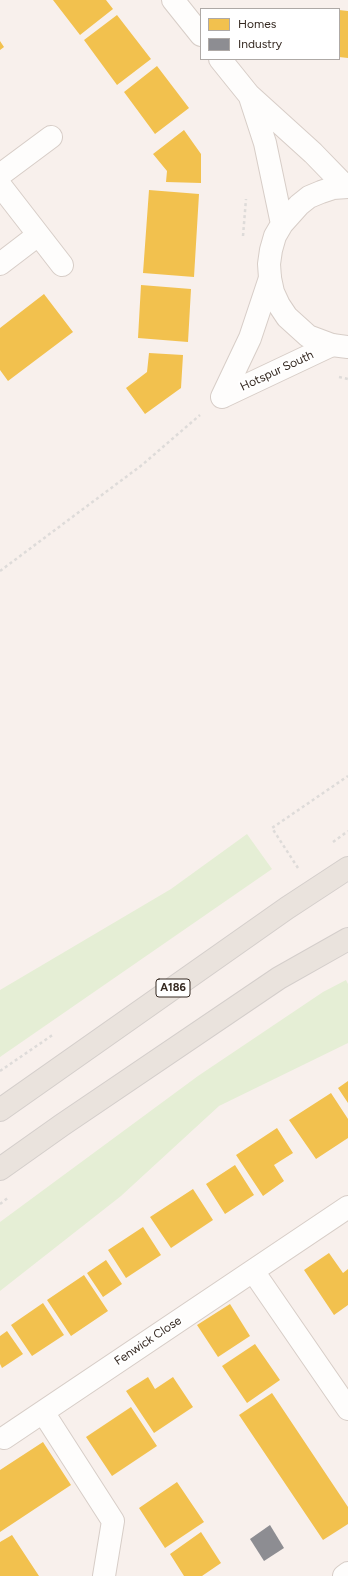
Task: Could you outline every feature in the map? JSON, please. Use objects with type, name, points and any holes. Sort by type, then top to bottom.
[{"type":"main road","name":"A186","points":[[0,1110],[287,908],[348,868]]},
{"type":"main road","points":[[0,1169],[62,1124],[279,978],[348,939]]},
{"type":"street","points":[[173,0],[200,34]]},
{"type":"street","points":[[221,60],[249,95],[313,153],[347,187]]},
{"type":"street","points":[[249,95],[265,143],[282,224]]},
{"type":"street","points":[[0,175],[51,137]]},
{"type":"street","points":[[0,185],[62,266]]},
{"type":"street","points":[[340,346],[308,336],[287,317],[279,306],[273,292],[269,264],[271,250],[282,224],[299,205],[309,197],[333,188],[347,187]]},
{"type":"street","points":[[0,264],[38,235]]},
{"type":"street","name":"Hotspur South","points":[[222,397],[250,338],[270,278]]},
{"type":"street","name":"Hotspur South","points":[[222,397],[340,346]]},
{"type":"street","name":"Fenwick Close","points":[[4,1438],[348,1207]]},
{"type":"street","points":[[253,1271],[348,1409]]},
{"type":"street","points":[[43,1412],[113,1521],[104,1576]]},
{"type":"street","points":[[344,1576],[348,1573]]},
{"type":"path","points":[[0,571],[142,465],[222,397]]},
{"type":"path","points":[[313,891],[272,828],[348,776]]},
{"type":"path","points":[[341,836],[348,831]]},
{"type":"green space","points":[[247,834],[272,869],[0,1057],[0,990],[171,889]]},
{"type":"green space","points":[[346,980],[348,984],[348,1043],[219,1106],[121,1196],[0,1291],[0,1222],[198,1076],[323,992]]},
{"type":"building: Homes","points":[[53,0],[106,0],[113,9],[80,35]]},
{"type":"building: Homes","points":[[340,10],[348,11],[348,58],[340,57]]},
{"type":"building: Homes","points":[[117,15],[151,59],[117,85],[84,40]]},
{"type":"building: Homes","points":[[0,41],[4,47],[0,50]]},
{"type":"building: Homes","points":[[157,66],[189,108],[155,134],[124,92]]},
{"type":"building: Homes","points":[[184,130],[201,154],[201,183],[166,182],[167,171],[153,154]]},
{"type":"building: Homes","points":[[149,190],[199,194],[194,277],[143,273]]},
{"type":"building: Homes","points":[[141,285],[191,289],[188,342],[138,338]]},
{"type":"building: Homes","points":[[44,294],[73,332],[8,381],[0,370],[0,328]]},
{"type":"building: Homes","points":[[149,353],[183,355],[181,388],[145,414],[126,388],[147,372]]},
{"type":"building: Homes","points":[[348,1081],[348,1103],[338,1088]]},
{"type":"building: Homes","points":[[331,1093],[348,1119],[348,1138],[316,1159],[289,1120]]},
{"type":"building: Homes","points":[[277,1128],[293,1153],[274,1165],[284,1181],[263,1196],[236,1155]]},
{"type":"building: Homes","points":[[235,1165],[254,1195],[225,1214],[206,1184]]},
{"type":"building: Homes","points":[[193,1189],[213,1220],[171,1248],[150,1217]]},
{"type":"building: Homes","points":[[143,1227],[161,1255],[126,1278],[108,1250]]},
{"type":"building: Homes","points":[[329,1253],[343,1273],[348,1269],[348,1305],[334,1315],[304,1270]]},
{"type":"building: Homes","points":[[106,1260],[122,1284],[103,1297],[87,1273]]},
{"type":"building: Homes","points":[[84,1275],[108,1311],[71,1336],[47,1300]]},
{"type":"building: Homes","points":[[43,1303],[64,1335],[32,1356],[11,1325]]},
{"type":"building: Homes","points":[[230,1304],[250,1336],[218,1357],[197,1325]]},
{"type":"building: Homes","points":[[7,1331],[23,1354],[2,1368],[0,1364],[0,1336]]},
{"type":"building: Homes","points":[[255,1344],[280,1380],[247,1403],[222,1366]]},
{"type":"building: Homes","points":[[148,1377],[155,1389],[173,1377],[193,1407],[154,1433],[126,1391]]},
{"type":"building: Homes","points":[[272,1393],[348,1507],[348,1524],[323,1540],[239,1415]]},
{"type":"building: Homes","points":[[131,1407],[157,1446],[112,1476],[86,1437]]},
{"type":"building: Homes","points":[[43,1442],[71,1485],[0,1532],[0,1470]]},
{"type":"building: Homes","points":[[177,1482],[204,1522],[165,1548],[139,1508]]},
{"type":"building: Homes","points":[[201,1532],[221,1563],[202,1576],[184,1576],[170,1554]]},
{"type":"building: Homes","points":[[12,1535],[39,1576],[0,1576],[0,1542]]},
{"type":"building: Industry","points":[[270,1525],[284,1548],[264,1561],[250,1539]]}]
